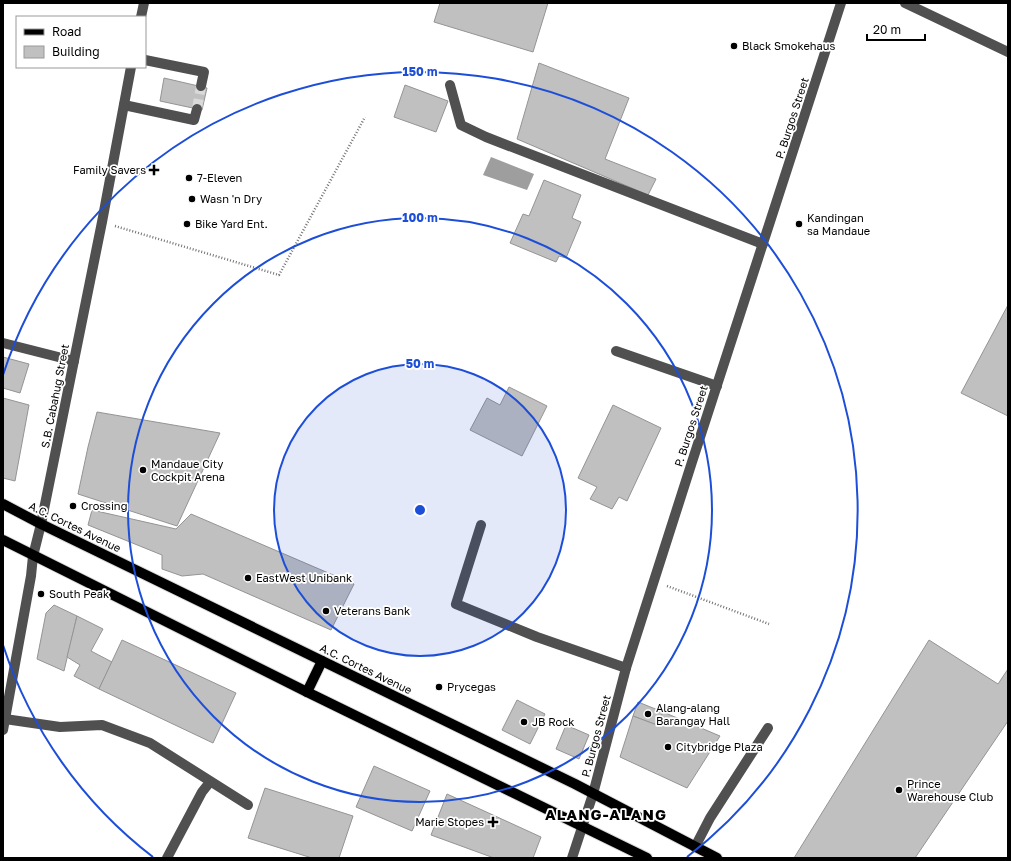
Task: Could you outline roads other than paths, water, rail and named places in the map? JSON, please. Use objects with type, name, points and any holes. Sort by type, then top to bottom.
[{"type":"main road","name":"A.C. Cortes Avenue","points":[[3,504],[593,794],[695,848],[717,858]]},
{"type":"main road","points":[[3,540],[307,692],[648,858]]},
{"type":"main road","points":[[307,692],[322,661]]},
{"type":"street","points":[[141,16],[144,3]]},
{"type":"street","name":"P. Burgos Street","points":[[572,858],[593,794],[626,668],[841,3]]},
{"type":"street","points":[[906,3],[1008,52]]},
{"type":"street","points":[[146,60],[204,72],[201,86]]},
{"type":"street","name":"S.B. Cabahug Street","points":[[3,730],[32,576],[33,556],[41,524],[102,222],[131,68]]},
{"type":"street","points":[[450,85],[461,125],[486,137],[764,244]]},
{"type":"street","points":[[124,105],[194,120],[197,108]]},
{"type":"street","points":[[3,343],[74,361]]},
{"type":"street","points":[[616,351],[717,386]]},
{"type":"street","points":[[481,525],[456,604],[537,637],[626,668]]},
{"type":"street","points":[[5,719],[60,726],[102,725],[150,743],[248,805]]},
{"type":"street","points":[[695,848],[710,818],[768,728]]},
{"type":"street","points":[[167,858],[202,792],[210,782]]},
{"type":"tunnel","points":[[197,109],[201,86]]},
{"type":"place","name":"Black Smokehaus","points":[[734,46]]},
{"type":"place","name":"Family Savers","points":[[154,170]]},
{"type":"place","name":"7-Eleven","points":[[189,178]]},
{"type":"place","name":"Wasn 'n Dry","points":[[192,199]]},
{"type":"place","name":"Bike Yard Ent.","points":[[187,224]]},
{"type":"place","name":"Kandingan sa Mandaue","points":[[799,224]]},
{"type":"place","name":"Mandaue City Cockpit Arena","points":[[143,470]]},
{"type":"place","name":"Crossing","points":[[73,506]]},
{"type":"place","name":"EastWest Unibank","points":[[248,578]]},
{"type":"place","name":"South Peak","points":[[41,594]]},
{"type":"place","name":"Veterans Bank","points":[[326,611]]},
{"type":"place","name":"Prycegas","points":[[439,687]]},
{"type":"place","name":"Alang-alang Barangay Hall","points":[[648,714]]},
{"type":"place","name":"JB Rock","points":[[524,722]]},
{"type":"place","name":"Citybridge Plaza","points":[[668,747]]},
{"type":"place","name":"Prince Warehouse Club","points":[[899,790]]},
{"type":"place","name":"Marie Stopes","points":[[493,822]]},
{"type":"district","name":"ALANG-ALANG","points":[[606,815]]}]
